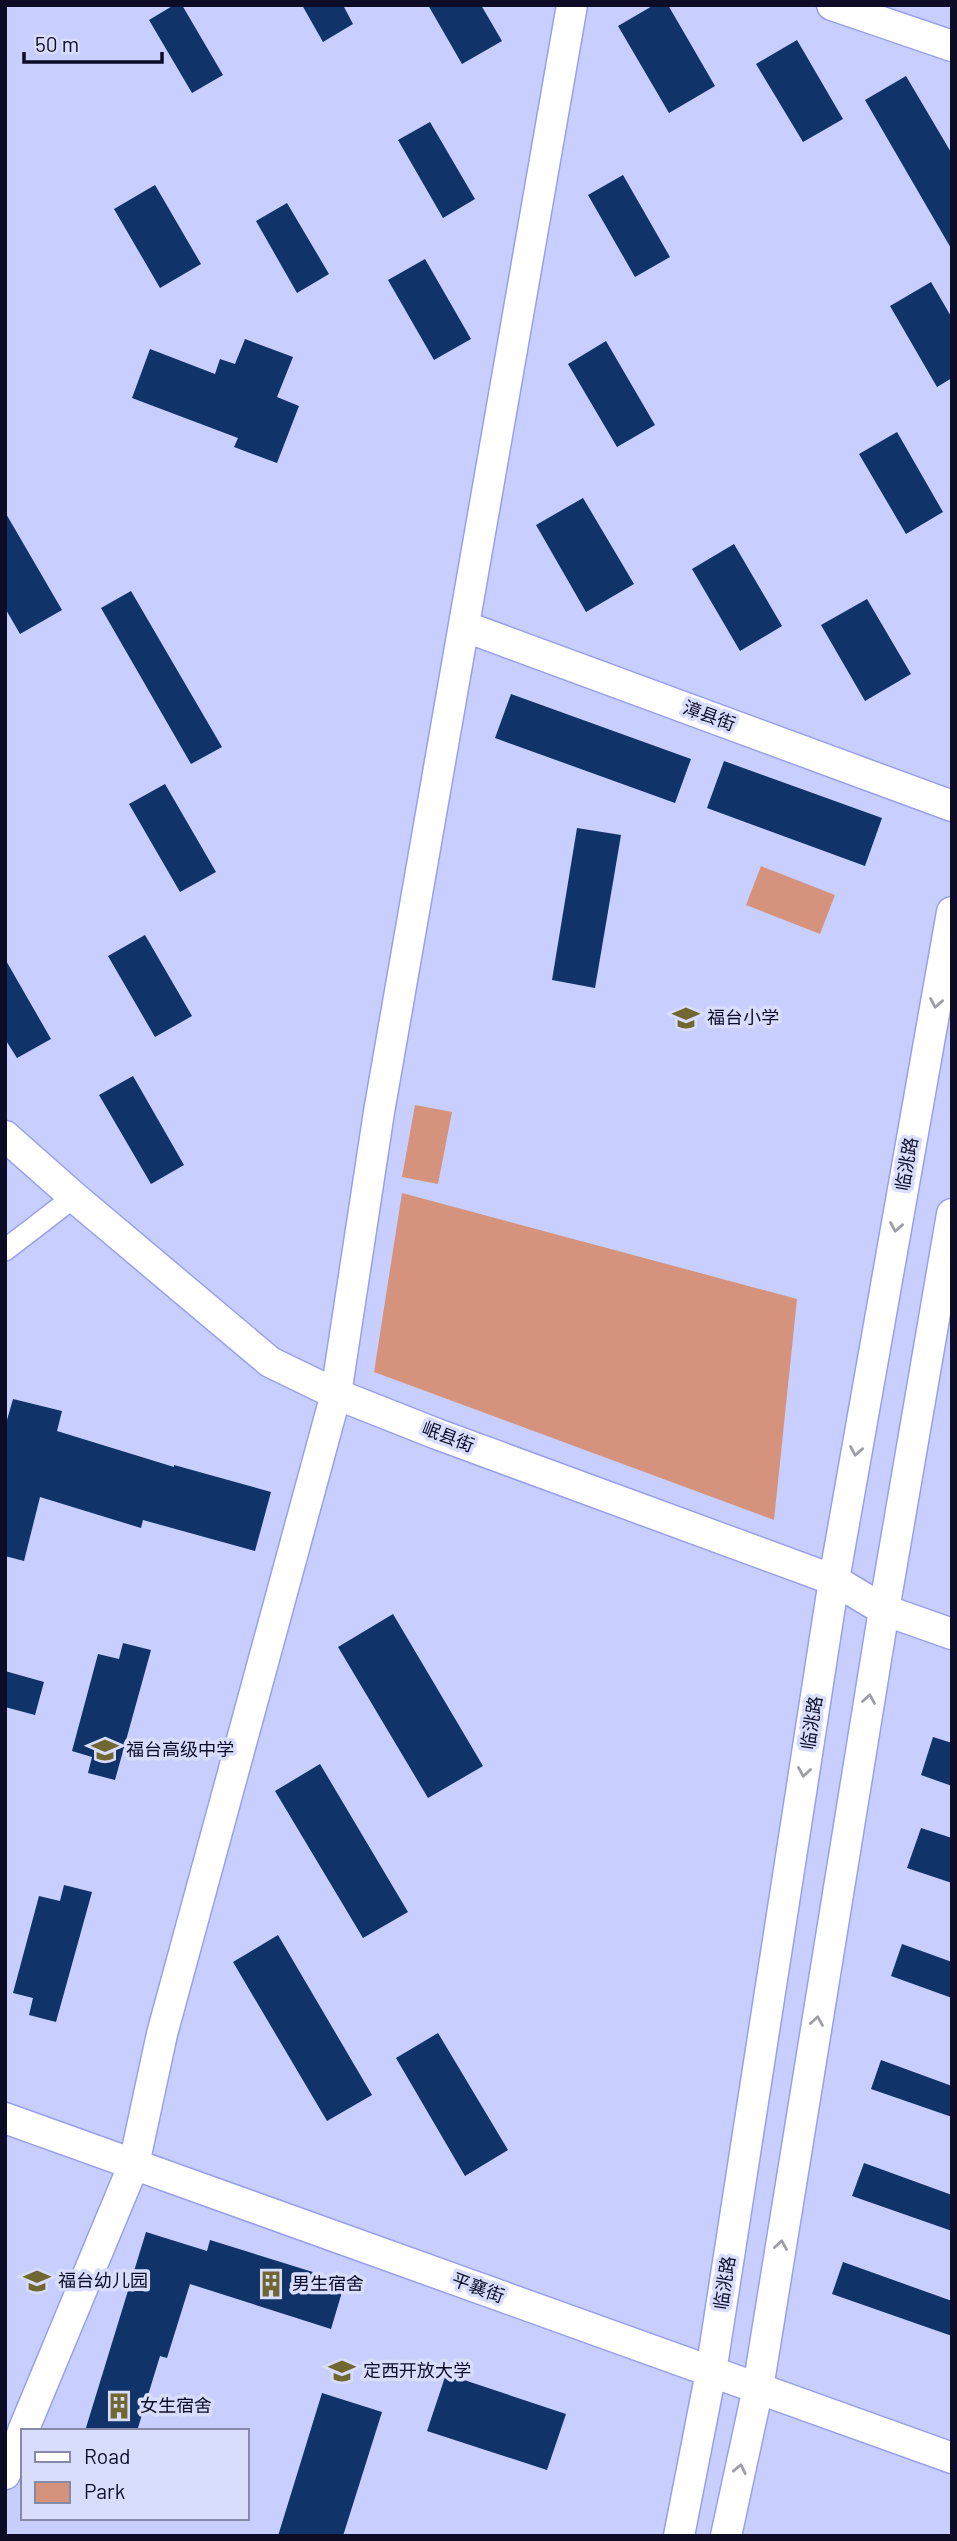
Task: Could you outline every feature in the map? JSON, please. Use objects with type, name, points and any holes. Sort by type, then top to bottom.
[{"type":"street","points":[[24,2429],[134,2165],[162,2034],[336,1394],[382,1099],[572,5]]},
{"type":"street","points":[[832,5],[952,46]]},
{"type":"street","name":"漳县街","points":[[466,627],[952,806]]},
{"type":"street","name":"临洮路","points":[[679,2536],[711,2372],[834,1580],[952,912]]},
{"type":"street","name":"岷县街","points":[[5,1136],[270,1362],[336,1394],[437,1434],[834,1580],[884,1610],[952,1634]]},
{"type":"street","points":[[5,1250],[74,1197]]},
{"type":"street","points":[[726,2536],[758,2388],[884,1610],[952,1214]]},
{"type":"street","name":"平襄街","points":[[5,2118],[952,2458]]},
{"type":"street","points":[[5,2474],[21,2436]]},
{"type":"green space","points":[[761,866],[835,895],[820,934],[746,905]]},
{"type":"green space","points":[[415,1105],[452,1112],[438,1184],[402,1177]]},
{"type":"green space","points":[[402,1193],[797,1299],[774,1520],[374,1372]]},
{"type":"building","points":[[174,5],[182,5],[223,75],[192,93],[149,20]]},
{"type":"building","points":[[302,5],[343,5],[353,24],[323,42]]},
{"type":"building","points":[[428,5],[481,5],[502,41],[462,64]]},
{"type":"building","points":[[654,5],[668,5],[715,86],[669,113],[618,26]]},
{"type":"building","points":[[797,40],[843,119],[803,142],[756,64]]},
{"type":"building","points":[[906,76],[952,154],[952,250],[865,100]]},
{"type":"building","points":[[430,122],[475,199],[443,218],[398,140]]},
{"type":"building","points":[[623,175],[670,257],[635,277],[588,195]]},
{"type":"building","points":[[155,185],[201,264],[160,288],[114,209]]},
{"type":"building","points":[[287,203],[329,274],[297,293],[256,221]]},
{"type":"building","points":[[425,259],[471,339],[434,360],[388,280]]},
{"type":"building","points":[[931,282],[952,318],[952,378],[937,387],[890,306]]},
{"type":"building","points":[[245,339],[293,357],[277,397],[299,406],[277,463],[234,447],[238,438],[132,398],[150,349],[215,374],[220,359],[235,364]]},
{"type":"building","points":[[606,341],[655,425],[617,447],[568,364]]},
{"type":"building","points":[[897,432],[943,512],[906,534],[859,454]]},
{"type":"building","points":[[583,498],[634,584],[586,612],[536,525]]},
{"type":"building","points":[[5,512],[62,610],[20,634],[5,608]]},
{"type":"building","points":[[734,544],[782,626],[740,651],[692,569]]},
{"type":"building","points":[[131,591],[222,747],[191,764],[101,608]]},
{"type":"building","points":[[867,599],[911,674],[865,701],[821,625]]},
{"type":"building","points":[[511,694],[691,759],[675,803],[495,738]]},
{"type":"building","points":[[724,761],[882,818],[865,866],[707,808]]},
{"type":"building","points":[[165,784],[216,872],[180,892],[129,804]]},
{"type":"building","points":[[577,828],[621,835],[595,988],[552,980]]},
{"type":"building","points":[[145,935],[192,1016],[155,1037],[108,956]]},
{"type":"building","points":[[5,959],[51,1039],[17,1058],[5,1039]]},
{"type":"building","points":[[133,1076],[184,1165],[151,1184],[99,1095]]},
{"type":"building","points":[[13,1399],[62,1411],[57,1431],[174,1467],[271,1492],[255,1551],[143,1520],[141,1528],[40,1497],[24,1561],[5,1556],[5,1427]]},
{"type":"building","points":[[393,1614],[483,1766],[428,1798],[338,1647]]},
{"type":"building","points":[[123,1643],[151,1650],[115,1780],[88,1773],[92,1757],[72,1751],[98,1654],[119,1659]]},
{"type":"building","points":[[5,1671],[44,1682],[35,1715],[5,1707]]},
{"type":"building","points":[[933,1737],[952,1743],[952,1786],[921,1775]]},
{"type":"building","points":[[320,1764],[408,1912],[363,1938],[275,1791]]},
{"type":"building","points":[[921,1828],[952,1838],[952,1883],[907,1868]]},
{"type":"building","points":[[64,1885],[92,1892],[56,2022],[29,2015],[33,1998],[13,1993],[39,1896],[60,1901]]},
{"type":"building","points":[[278,1935],[372,2095],[327,2121],[233,1962]]},
{"type":"building","points":[[902,1944],[952,1962],[952,1998],[891,1976]]},
{"type":"building","points":[[438,2033],[508,2150],[465,2176],[396,2058]]},
{"type":"building","points":[[881,2060],[952,2086],[952,2117],[871,2089]]},
{"type":"building","points":[[864,2163],[952,2195],[952,2231],[852,2196]]},
{"type":"building","points":[[146,2232],[207,2251],[210,2240],[345,2282],[331,2329],[190,2284],[167,2358],[160,2356],[138,2429],[86,2429]]},
{"type":"building","points":[[843,2262],[952,2301],[952,2336],[832,2294]]},
{"type":"building","points":[[446,2374],[566,2414],[547,2470],[427,2431]]},
{"type":"building","points":[[322,2393],[382,2412],[343,2536],[278,2536]]},
{"type":"place","name":"福台小学","points":[[686,1018]]},
{"type":"place","name":"福台高级中学","points":[[105,1750]]},
{"type":"place","name":"福台幼儿园","points":[[37,2281]]},
{"type":"place","name":"男生宿舍","points":[[271,2284]]},
{"type":"place","name":"定西开放大学","points":[[342,2371]]},
{"type":"place","name":"女生宿舍","points":[[119,2406]]}]
